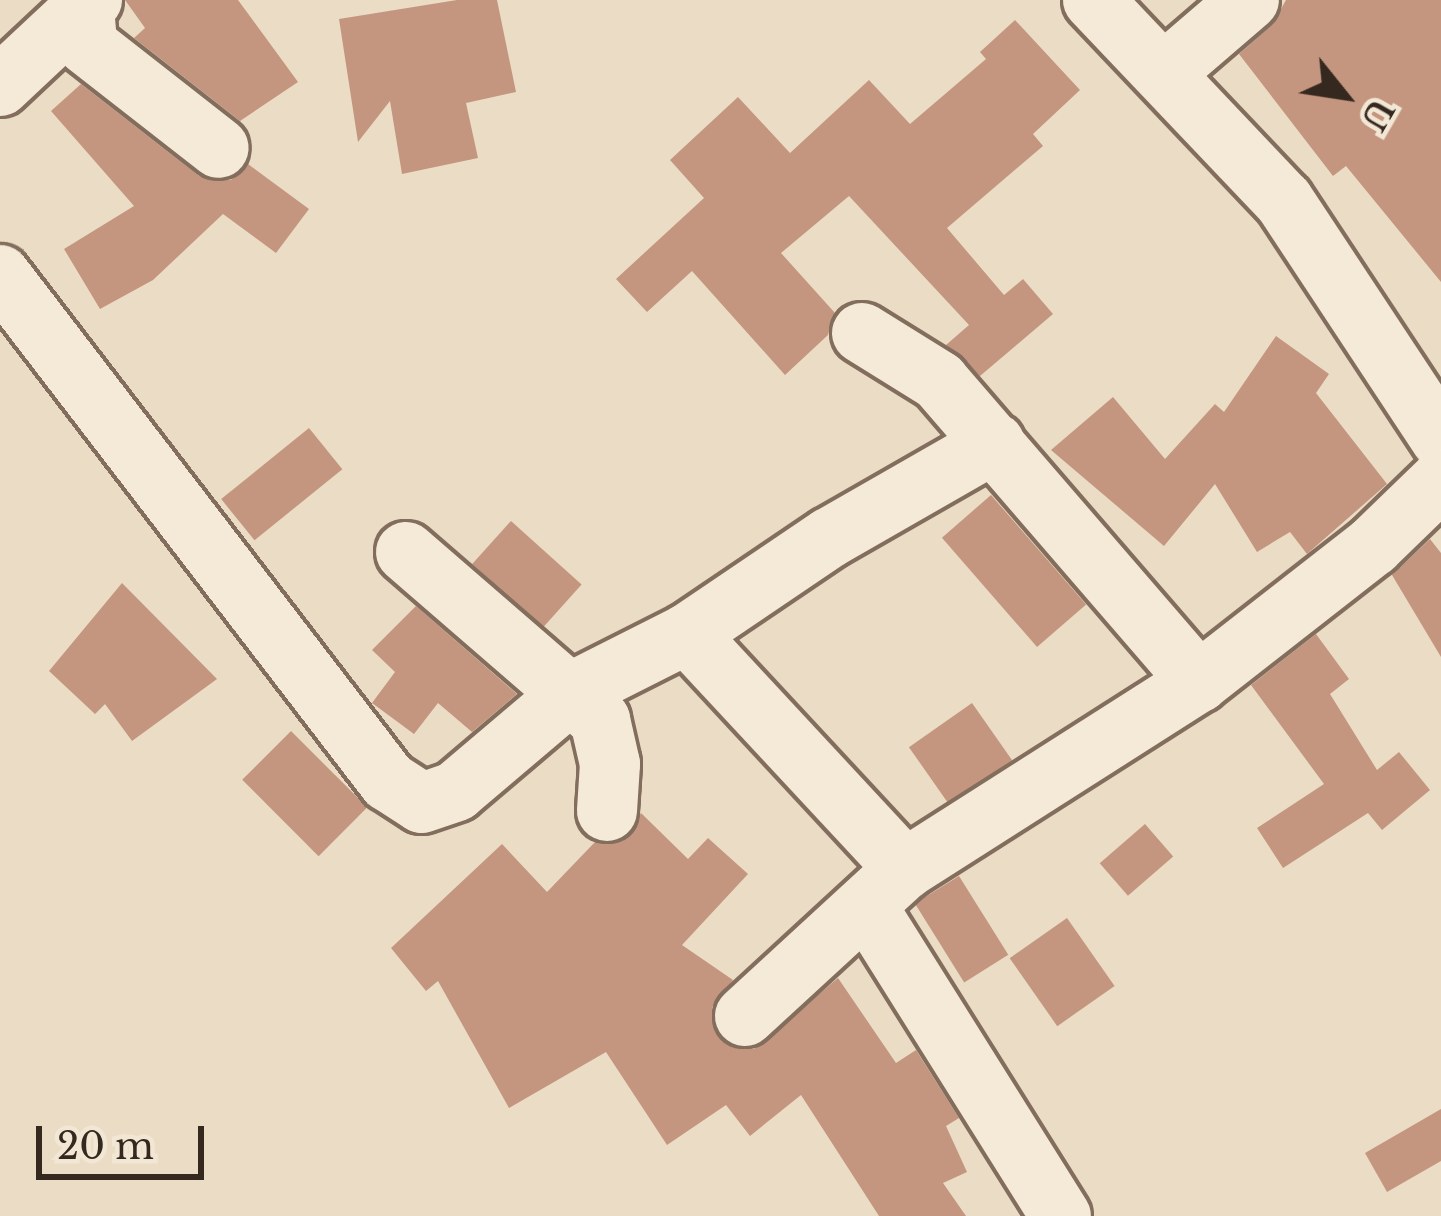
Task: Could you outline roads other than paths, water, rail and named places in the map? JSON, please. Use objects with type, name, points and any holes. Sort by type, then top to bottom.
[{"type":"street","points":[[1093,0],[1283,200],[1441,439]]},
{"type":"street","points":[[1164,73],[1249,0]]},
{"type":"street","points":[[0,86],[88,4]]},
{"type":"street","points":[[88,4],[87,45],[219,148]]},
{"type":"street","points":[[0,275],[388,781],[422,803],[457,791],[574,691],[688,634],[829,538],[995,443]]},
{"type":"street","points":[[862,333],[939,381],[1198,682]]},
{"type":"street","points":[[745,1016],[886,888],[1198,682],[1372,546],[1441,480]]},
{"type":"street","points":[[406,553],[574,691],[600,720],[610,764],[607,812]]},
{"type":"street","points":[[688,634],[886,888],[1061,1216]]}]
